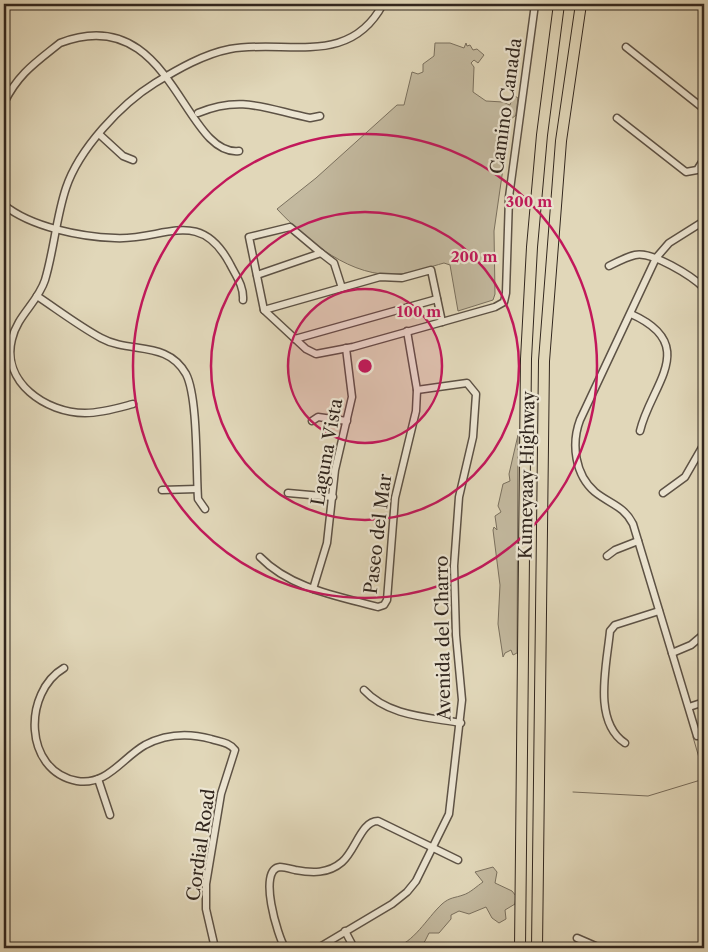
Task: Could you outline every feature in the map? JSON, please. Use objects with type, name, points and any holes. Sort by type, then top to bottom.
[{"type":"highway","name":"Kumeyaay Highway","points":[[520,948],[526,359],[541,144],[559,4]]},
{"type":"highway","name":"Kumeyaay Highway","points":[[537,948],[544,361],[561,141],[580,4]]},
{"type":"street","points":[[133,404],[109,411],[68,412],[49,405],[20,383],[10,361],[11,341],[16,326],[45,281],[66,188],[82,156],[99,134],[140,94],[200,58],[228,49],[249,47],[315,48],[339,43],[356,34],[371,22],[383,4]]},
{"type":"street","name":"Camino Canada","points":[[442,322],[495,307],[504,302],[506,294],[509,197],[535,4]]},
{"type":"street","points":[[4,103],[19,76],[73,32]]},
{"type":"street","points":[[626,46],[704,109]]},
{"type":"street","points":[[170,66],[179,80]]},
{"type":"street","points":[[184,88],[210,133],[228,150],[239,151]]},
{"type":"street","points":[[198,112],[222,104],[246,102],[310,118],[320,116]]},
{"type":"street","points":[[617,118],[686,172],[692,173],[704,159]]},
{"type":"street","points":[[99,134],[123,156],[133,160]]},
{"type":"street","points":[[4,205],[28,220],[56,228],[113,238],[139,237],[177,230],[201,234],[223,253],[242,287],[243,300]]},
{"type":"street","points":[[697,736],[632,524],[624,511],[595,492],[584,478],[579,468],[576,444],[580,420],[656,258],[669,243],[704,221]]},
{"type":"street","points":[[264,310],[342,288],[380,277],[402,278],[431,270],[442,322],[346,348],[316,354],[306,349],[264,310],[249,237],[290,226],[334,263],[342,288]]},
{"type":"street","points":[[257,274],[321,253]]},
{"type":"street","points":[[609,266],[635,255],[656,258],[695,280],[704,288]]},
{"type":"street","points":[[37,296],[101,338],[128,346],[158,350],[174,360],[186,374],[192,394],[198,499],[205,509]]},
{"type":"street","points":[[295,339],[437,299]]},
{"type":"street","points":[[631,314],[645,320],[655,329],[663,341],[667,357],[665,375],[640,431]]},
{"type":"street","name":"Paseo del Mar","points":[[260,557],[288,579],[313,589],[378,607],[384,605],[388,600],[395,498],[416,411],[417,390],[407,331]]},
{"type":"street","name":"Laguna Vista","points":[[313,589],[327,543],[335,470],[352,391],[346,348]]},
{"type":"street","name":"Avenida del Charro","points":[[318,948],[392,904],[407,892],[416,881],[449,814],[462,700],[456,635],[454,566],[459,497],[473,436],[476,394],[470,384],[466,383],[417,390]]},
{"type":"street","points":[[312,421],[318,417],[347,421]]},
{"type":"street","points":[[663,494],[685,477],[701,458],[704,444]]},
{"type":"street","points":[[162,490],[198,489]]},
{"type":"street","points":[[288,494],[333,497]]},
{"type":"street","points":[[607,556],[615,550],[638,541]]},
{"type":"street","points":[[625,743],[615,736],[604,699],[610,631],[615,624],[659,611]]},
{"type":"street","points":[[672,653],[691,645],[704,634]]},
{"type":"street","points":[[64,668],[53,675],[40,698],[35,715],[35,733],[38,749],[46,762],[60,774],[77,781],[98,779],[110,815]]},
{"type":"street","points":[[364,690],[375,702],[387,708],[460,724]]},
{"type":"street","points":[[689,707],[704,702]]},
{"type":"street","name":"Cordial Road","points":[[98,779],[112,772],[145,745],[175,736],[200,736],[232,746],[234,755],[221,794],[206,891],[209,929],[215,948]]},
{"type":"street","points":[[285,948],[278,936],[271,909],[271,876],[275,869],[280,867],[311,873],[333,868],[353,851],[366,825],[371,821],[378,821],[458,860]]},
{"type":"street","points":[[345,932],[354,948]]},
{"type":"street","points":[[577,938],[600,948]]},
{"type":"shaded area","points":[[435,43],[450,43],[464,48],[466,43],[473,50],[477,49],[484,55],[478,63],[474,60],[471,63],[474,67],[473,92],[486,101],[503,102],[510,105],[513,95],[518,98],[516,115],[510,120],[494,231],[495,294],[493,300],[458,311],[450,265],[444,263],[399,274],[381,274],[364,270],[348,264],[316,245],[277,209],[316,178],[397,105],[404,105],[412,72],[418,74],[423,72],[423,64],[434,56]]},
{"type":"shaded area","points":[[518,435],[517,653],[513,655],[511,650],[505,653],[503,657],[498,624],[500,585],[493,530],[494,527],[497,530],[495,516],[501,512],[498,506],[503,484],[510,481],[509,474]]},
{"type":"shaded area","points":[[493,867],[497,872],[495,883],[512,891],[516,896],[515,904],[505,910],[506,919],[499,923],[492,918],[486,907],[469,914],[459,911],[451,915],[451,919],[439,933],[429,933],[425,941],[418,948],[393,948],[414,936],[445,902],[468,893],[483,882],[475,872]]},
{"type":"waterway","points":[[701,732],[704,744]]},
{"type":"waterway","points":[[693,737],[704,775]]},
{"type":"waterway","points":[[573,792],[648,796],[704,779]]}]
